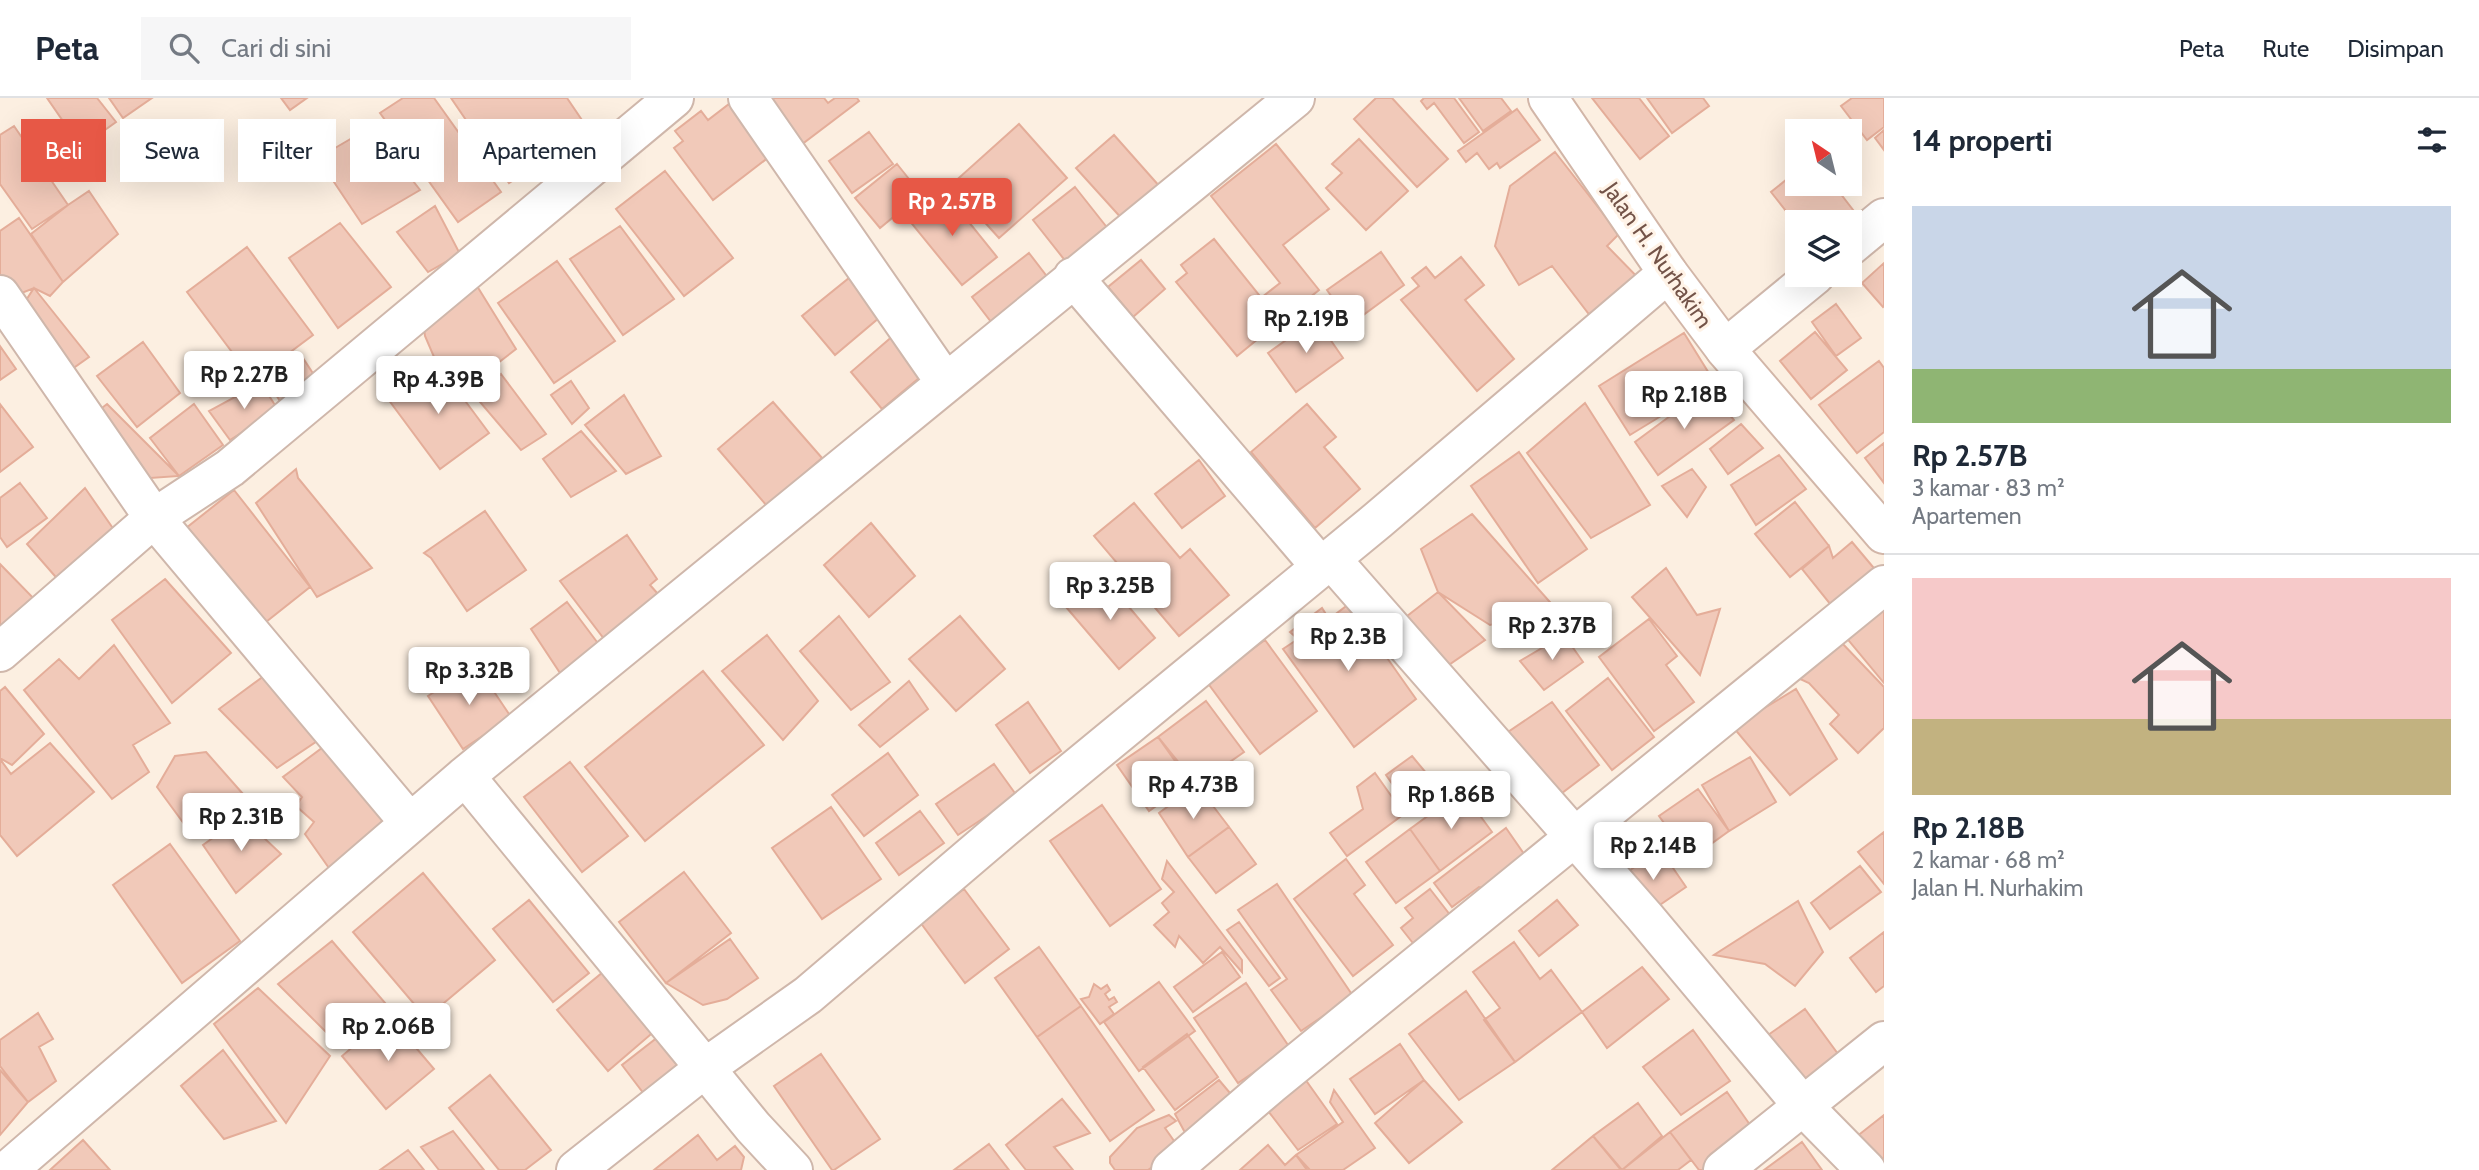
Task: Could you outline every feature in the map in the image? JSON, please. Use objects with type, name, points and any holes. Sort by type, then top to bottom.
[{"type":"street","points":[[0,652],[154,518],[230,468],[674,98]]},
{"type":"street","points":[[748,98],[945,383]]},
{"type":"street","points":[[8,1170],[465,776],[1294,98]]},
{"type":"street","name":"Jalan H. Nurhakim","points":[[1549,98],[1668,273],[1725,349],[1884,534]]},
{"type":"street","points":[[1862,236],[1884,218]]},
{"type":"street","points":[[576,1170],[705,1069],[808,995],[1005,827],[1326,563],[1668,273]]},
{"type":"street","points":[[1073,277],[1644,916],[1803,1106],[1866,1170]]},
{"type":"street","points":[[1725,349],[1800,287]]},
{"type":"street","points":[[0,295],[154,518],[410,823]]},
{"type":"street","points":[[1171,1170],[1270,1085],[1884,585]]},
{"type":"street","points":[[465,776],[753,1127],[793,1170]]},
{"type":"street","points":[[1723,1170],[1884,1041]]},
{"type":"building","points":[[47,98],[97,98],[116,122],[106,129],[106,119],[62,119]]},
{"type":"building","points":[[109,98],[152,98],[123,118]]},
{"type":"building","points":[[281,98],[307,98],[290,110]]},
{"type":"building","points":[[403,98],[434,98],[458,132],[458,182],[494,182],[501,192],[458,222],[429,182],[444,182],[444,119],[384,119],[380,113]]},
{"type":"building","points":[[451,98],[567,98],[581,119],[465,119]]},
{"type":"building","points":[[752,98],[824,98],[828,103],[835,98],[857,98],[859,101],[793,151]]},
{"type":"building","points":[[1376,98],[1392,98],[1448,159],[1417,187],[1354,119]]},
{"type":"building","points":[[1424,98],[1454,98],[1479,132],[1464,143],[1434,103],[1427,109],[1421,101]]},
{"type":"building","points":[[1459,98],[1501,98],[1511,111],[1483,131]]},
{"type":"building","points":[[1592,98],[1639,98],[1669,136],[1640,159]]},
{"type":"building","points":[[1647,98],[1703,98],[1709,106],[1672,133]]},
{"type":"building","points":[[1852,98],[1884,98],[1884,127],[1867,140],[1862,133],[1862,119],[1851,119],[1841,106]]},
{"type":"building","points":[[729,104],[769,157],[713,200],[674,148],[683,141],[675,131],[701,111],[708,120]]},
{"type":"building","points":[[1517,109],[1540,140],[1500,168],[1497,163],[1489,169],[1477,153],[1466,162],[1458,151]]},
{"type":"building","points":[[1019,124],[1067,178],[999,238],[951,185]]},
{"type":"building","points":[[14,126],[21,136],[21,182],[52,182],[68,205],[32,229],[0,184],[0,135]]},
{"type":"building","points":[[1884,130],[1884,150],[1875,138]]},
{"type":"building","points":[[869,132],[893,164],[852,193],[829,161]]},
{"type":"building","points":[[1114,135],[1161,188],[1124,221],[1076,168]]},
{"type":"building","points":[[350,139],[350,182],[414,182],[420,190],[362,224],[334,182],[336,147]]},
{"type":"building","points":[[1359,139],[1408,191],[1366,230],[1326,188],[1342,173],[1332,164]]},
{"type":"building","points":[[1276,144],[1329,209],[1283,245],[1319,290],[1280,321],[1261,298],[1280,283],[1211,196]]},
{"type":"building","points":[[1555,152],[1619,234],[1607,246],[1649,289],[1601,330],[1552,266],[1519,285],[1495,246],[1510,186]]},
{"type":"building","points":[[897,164],[921,194],[880,228],[855,198]]},
{"type":"building","points":[[665,171],[733,258],[684,296],[616,209]]},
{"type":"building","points":[[1785,181],[1785,196],[1842,196],[1853,210],[1785,210],[1771,192]]},
{"type":"building","points":[[1075,187],[1109,230],[1067,263],[1033,220]]},
{"type":"building","points":[[943,190],[997,257],[962,285],[908,219]]},
{"type":"building","points":[[89,191],[118,234],[63,282],[31,234]]},
{"type":"building","points":[[435,206],[460,254],[428,272],[397,232]]},
{"type":"building","points":[[19,218],[63,282],[50,296],[34,288],[14,296],[0,276],[0,231]]},
{"type":"building","points":[[340,223],[391,287],[338,328],[289,258]]},
{"type":"building","points":[[620,226],[674,299],[623,335],[570,259]]},
{"type":"building","points":[[1214,239],[1280,321],[1237,356],[1176,282],[1187,273],[1181,265]]},
{"type":"building","points":[[247,247],[313,335],[253,380],[187,292]]},
{"type":"building","points":[[1381,252],[1404,285],[1351,324],[1327,290]]},
{"type":"building","points":[[1029,253],[1052,283],[995,327],[972,297]]},
{"type":"building","points":[[1461,257],[1484,285],[1465,300],[1514,359],[1477,391],[1401,300],[1419,286],[1412,278],[1426,267],[1435,278]]},
{"type":"building","points":[[1141,260],[1165,289],[1133,317],[1108,287]]},
{"type":"building","points":[[557,261],[615,341],[554,383],[498,303]]},
{"type":"building","points":[[1884,263],[1883,307],[1862,283]]},
{"type":"building","points":[[849,278],[880,317],[835,355],[802,316]]},
{"type":"building","points":[[477,286],[516,349],[463,390],[434,357],[425,336],[423,322]]},
{"type":"building","points":[[34,288],[89,357],[65,374],[21,308]]},
{"type":"building","points":[[1836,304],[1861,338],[1836,356],[1812,322]]},
{"type":"building","points":[[1316,319],[1343,358],[1296,392],[1268,353]]},
{"type":"building","points":[[1815,332],[1847,370],[1811,399],[1780,361]]},
{"type":"building","points":[[1684,333],[1715,383],[1630,435],[1599,386]]},
{"type":"building","points":[[894,335],[925,373],[882,409],[851,372]]},
{"type":"building","points":[[143,342],[180,393],[137,427],[97,376]]},
{"type":"building","points":[[0,346],[16,369],[0,380]]},
{"type":"building","points":[[301,355],[331,401],[293,423],[269,383]]},
{"type":"building","points":[[1879,361],[1884,368],[1884,432],[1857,453],[1819,405]]},
{"type":"building","points":[[437,363],[489,433],[440,469],[388,399]]},
{"type":"building","points":[[501,374],[546,434],[521,450],[474,395]]},
{"type":"building","points":[[571,381],[589,408],[572,424],[551,395]]},
{"type":"building","points":[[261,383],[278,410],[230,440],[209,411]]},
{"type":"building","points":[[1708,388],[1734,420],[1658,475],[1635,442]]},
{"type":"building","points":[[624,395],[661,456],[626,474],[585,425]]},
{"type":"building","points":[[773,402],[822,458],[767,506],[718,449]]},
{"type":"building","points":[[1585,403],[1650,505],[1591,538],[1527,453]]},
{"type":"building","points":[[0,404],[33,447],[0,472]]},
{"type":"building","points":[[107,404],[179,476],[136,479],[93,415]]},
{"type":"building","points":[[194,404],[223,445],[179,476],[150,438]]},
{"type":"building","points":[[1307,404],[1336,437],[1324,447],[1360,489],[1315,528],[1251,452]]},
{"type":"building","points":[[1741,424],[1763,448],[1728,474],[1710,449]]},
{"type":"building","points":[[581,431],[616,471],[571,497],[543,459]]},
{"type":"building","points":[[1884,443],[1884,483],[1865,458]]},
{"type":"building","points":[[1519,452],[1587,549],[1538,583],[1471,486]]},
{"type":"building","points":[[1779,455],[1806,489],[1756,525],[1731,485]]},
{"type":"building","points":[[1199,460],[1225,496],[1182,528],[1155,494]]},
{"type":"building","points":[[296,469],[298,478],[372,568],[317,597],[256,503]]},
{"type":"building","points":[[1692,469],[1706,487],[1687,517],[1662,486]]},
{"type":"building","points":[[20,483],[47,518],[7,547],[0,537],[0,498]]},
{"type":"building","points":[[85,488],[119,537],[61,583],[27,544]]},
{"type":"building","points":[[234,490],[310,587],[242,641],[166,544]]},
{"type":"building","points":[[1795,502],[1829,546],[1790,577],[1755,534]]},
{"type":"building","points":[[1134,503],[1180,558],[1190,549],[1229,595],[1179,636],[1094,536]]},
{"type":"building","points":[[485,511],[526,570],[467,611],[431,558],[424,553]]},
{"type":"building","points":[[1472,514],[1556,609],[1490,625],[1438,592],[1421,549]]},
{"type":"building","points":[[871,523],[915,576],[869,617],[824,565]]},
{"type":"building","points":[[627,535],[657,579],[650,585],[666,603],[611,648],[560,581]]},
{"type":"building","points":[[1852,542],[1878,573],[1835,610],[1802,569],[1829,546],[1833,558]]},
{"type":"building","points":[[0,564],[42,607],[0,634]]},
{"type":"building","points":[[1666,568],[1697,615],[1720,609],[1700,675],[1632,597]]},
{"type":"building","points":[[1102,575],[1155,638],[1119,669],[1066,607]]},
{"type":"building","points":[[165,579],[231,653],[172,703],[112,620]]},
{"type":"building","points":[[1438,592],[1485,640],[1437,673],[1402,620]]},
{"type":"building","points":[[567,602],[603,650],[564,679],[531,629]]},
{"type":"building","points":[[1884,602],[1884,683],[1844,635]]},
{"type":"building","points":[[1349,604],[1416,699],[1354,747],[1283,649],[1298,639],[1290,632],[1322,608],[1329,619]]},
{"type":"building","points":[[839,616],[890,682],[851,710],[800,651]]},
{"type":"building","points":[[960,616],[1005,669],[956,711],[909,659]]},
{"type":"building","points":[[1649,619],[1677,656],[1666,665],[1694,702],[1654,731],[1599,657]]},
{"type":"building","points":[[767,635],[818,701],[783,740],[722,671]]},
{"type":"building","points":[[1564,635],[1583,662],[1544,690],[1520,661]]},
{"type":"building","points":[[1265,640],[1317,711],[1260,754],[1207,682]]},
{"type":"building","points":[[1840,641],[1884,687],[1884,728],[1858,753],[1830,724],[1839,715],[1809,683],[1800,679]]},
{"type":"building","points":[[114,645],[170,723],[133,745],[149,772],[112,799],[24,690],[59,659],[79,679]]},
{"type":"building","points":[[287,659],[344,723],[277,768],[219,709]]},
{"type":"building","points":[[476,665],[511,717],[463,749],[428,696]]},
{"type":"building","points":[[703,671],[764,745],[645,841],[585,767]]},
{"type":"building","points":[[1608,678],[1654,737],[1612,770],[1566,711]]},
{"type":"building","points":[[909,681],[928,709],[880,747],[859,725]]},
{"type":"building","points":[[5,687],[44,734],[12,765],[0,758],[0,691]]},
{"type":"building","points":[[1796,689],[1837,759],[1790,795],[1733,727]]},
{"type":"building","points":[[1206,701],[1244,752],[1197,785],[1158,737]]},
{"type":"building","points":[[1028,702],[1061,751],[1030,773],[996,725]]},
{"type":"building","points":[[1552,702],[1599,765],[1558,796],[1508,732]]},
{"type":"building","points":[[1158,737],[1190,782],[1149,811],[1117,765]]},
{"type":"building","points":[[334,739],[398,820],[336,878],[305,834],[314,822],[296,806],[302,797],[283,777]]},
{"type":"building","points":[[50,743],[94,792],[17,856],[0,835],[0,759],[11,774]]},
{"type":"building","points":[[206,752],[243,794],[193,836],[157,787],[175,756]]},
{"type":"building","points":[[888,753],[918,795],[864,836],[832,795]]},
{"type":"building","points":[[1412,756],[1442,792],[1409,808],[1386,775]]},
{"type":"building","points":[[1750,757],[1776,802],[1729,831],[1702,785]]},
{"type":"building","points":[[570,762],[628,836],[582,872],[524,797]]},
{"type":"building","points":[[994,764],[1017,796],[958,835],[936,804]]},
{"type":"building","points":[[1375,773],[1404,814],[1347,856],[1330,833],[1363,809],[1357,787]]},
{"type":"building","points":[[1197,785],[1229,827],[1188,857],[1159,813]]},
{"type":"building","points":[[1698,789],[1729,831],[1690,859],[1659,816]]},
{"type":"building","points":[[1462,791],[1492,832],[1440,871],[1410,829]]},
{"type":"building","points":[[1102,805],[1161,889],[1110,926],[1050,841]]},
{"type":"building","points":[[831,807],[881,879],[822,919],[772,848]]},
{"type":"building","points":[[920,811],[944,843],[899,875],[876,843]]},
{"type":"building","points":[[242,817],[281,854],[236,893],[203,845]]},
{"type":"building","points":[[1229,827],[1256,864],[1216,893],[1188,857]]},
{"type":"building","points":[[1506,828],[1529,861],[1493,891],[1479,887],[1452,907],[1434,883]]},
{"type":"building","points":[[1410,829],[1440,871],[1396,903],[1366,862]]},
{"type":"building","points":[[1884,832],[1884,884],[1858,852]]},
{"type":"building","points":[[170,844],[240,941],[182,983],[113,885]]},
{"type":"building","points":[[1660,849],[1686,887],[1645,915],[1619,878]]},
{"type":"building","points":[[1346,859],[1365,885],[1354,894],[1393,945],[1353,976],[1294,899]]},
{"type":"building","points":[[1167,861],[1242,960],[1242,972],[1220,947],[1203,963],[1179,936],[1175,947],[1154,925],[1169,912],[1162,903],[1174,892],[1162,879]]},
{"type":"building","points":[[1860,866],[1881,892],[1830,929],[1811,903]]},
{"type":"building","points":[[684,872],[731,933],[666,983],[619,922]]},
{"type":"building","points":[[423,873],[495,960],[426,1018],[353,932]]},
{"type":"building","points":[[1277,884],[1353,996],[1301,1031],[1271,990],[1287,979],[1238,910]]},
{"type":"building","points":[[964,889],[1009,949],[965,983],[920,922]]},
{"type":"building","points":[[1430,889],[1454,920],[1416,947],[1401,928],[1413,918],[1405,908]]},
{"type":"building","points":[[529,900],[589,973],[553,1002],[493,929]]},
{"type":"building","points":[[1557,900],[1578,925],[1539,956],[1519,931]]},
{"type":"building","points":[[1798,901],[1823,952],[1795,986],[1765,964],[1714,955]]},
{"type":"building","points":[[1239,922],[1280,978],[1269,986],[1227,930]]},
{"type":"building","points":[[1884,932],[1884,986],[1876,992],[1850,958]]},
{"type":"building","points":[[730,939],[758,978],[727,999],[703,1005],[666,983]]},
{"type":"building","points":[[332,941],[386,1004],[336,1042],[278,984]]},
{"type":"building","points":[[1514,942],[1540,979],[1551,970],[1582,1012],[1515,1062],[1484,1020],[1500,1008],[1473,972]]},
{"type":"building","points":[[1039,947],[1081,1006],[1037,1037],[995,978]]},
{"type":"building","points":[[1222,952],[1240,977],[1193,1012],[1174,987]]},
{"type":"building","points":[[614,963],[664,1023],[608,1071],[557,1010]]},
{"type":"building","points":[[1642,967],[1669,999],[1607,1048],[1582,1012]]},
{"type":"building","points":[[1159,982],[1195,1031],[1139,1071],[1104,1022]]},
{"type":"building","points":[[1246,983],[1290,1048],[1238,1083],[1194,1018]]},
{"type":"building","points":[[1094,984],[1101,989],[1107,985],[1110,990],[1105,994],[1109,1000],[1114,997],[1117,1002],[1109,1007],[1114,1014],[1100,1024],[1081,999],[1089,997]]},
{"type":"building","points":[[258,988],[330,1056],[286,1123],[214,1024]]},
{"type":"building","points":[[1466,991],[1515,1062],[1459,1100],[1409,1034]]},
{"type":"building","points":[[1081,1006],[1154,1110],[1110,1141],[1037,1037]]},
{"type":"building","points":[[1805,1009],[1841,1058],[1797,1090],[1761,1040]]},
{"type":"building","points":[[38,1013],[53,1039],[39,1047],[56,1081],[28,1102],[0,1066],[0,1040]]},
{"type":"building","points":[[389,1016],[434,1069],[386,1109],[342,1056]]},
{"type":"building","points":[[1693,1030],[1730,1081],[1681,1115],[1643,1067]]},
{"type":"building","points":[[1187,1034],[1218,1077],[1175,1110],[1143,1067]]},
{"type":"building","points":[[658,1037],[694,1083],[657,1111],[622,1065]]},
{"type":"building","points":[[1400,1044],[1424,1080],[1375,1114],[1350,1079]]},
{"type":"building","points":[[223,1050],[276,1121],[224,1139],[181,1086]]},
{"type":"building","points":[[821,1054],[880,1139],[834,1170],[774,1086]]},
{"type":"building","points":[[0,1070],[28,1102],[0,1135]]},
{"type":"building","points":[[1300,1072],[1337,1124],[1298,1150],[1262,1103]]},
{"type":"building","points":[[490,1075],[551,1150],[525,1170],[499,1170],[449,1108]]},
{"type":"building","points":[[1219,1080],[1235,1099],[1158,1170],[1150,1170],[1189,1140],[1175,1114]]},
{"type":"building","points":[[1424,1080],[1462,1122],[1409,1163],[1375,1123]]},
{"type":"building","points":[[1334,1090],[1375,1148],[1343,1170],[1307,1170],[1296,1155],[1343,1122],[1330,1102]]},
{"type":"building","points":[[1727,1092],[1755,1132],[1707,1170],[1699,1170],[1670,1132]]},
{"type":"building","points":[[1062,1099],[1090,1133],[1054,1147],[1073,1170],[1026,1170],[1006,1145]]},
{"type":"building","points":[[1638,1103],[1662,1136],[1622,1170],[1593,1136]]},
{"type":"building","points":[[1169,1115],[1176,1121],[1165,1128],[1179,1148],[1148,1170],[1115,1170],[1110,1163],[1110,1157],[1137,1128]]},
{"type":"building","points":[[1884,1115],[1884,1170],[1851,1141]]},
{"type":"building","points":[[453,1131],[484,1170],[439,1170],[421,1147]]},
{"type":"building","points":[[1670,1132],[1691,1160],[1678,1170],[1622,1170]]},
{"type":"building","points":[[698,1135],[717,1160],[735,1146],[744,1157],[741,1170],[654,1170]]},
{"type":"building","points":[[1593,1136],[1621,1170],[1552,1170]]},
{"type":"building","points":[[83,1140],[110,1170],[50,1170]]},
{"type":"building","points":[[1802,1142],[1822,1170],[1764,1170]]},
{"type":"building","points":[[989,1144],[1009,1170],[954,1170]]},
{"type":"building","points":[[1268,1145],[1285,1165],[1296,1155],[1310,1170],[1240,1170]]},
{"type":"building","points":[[408,1150],[424,1170],[380,1170]]}]
